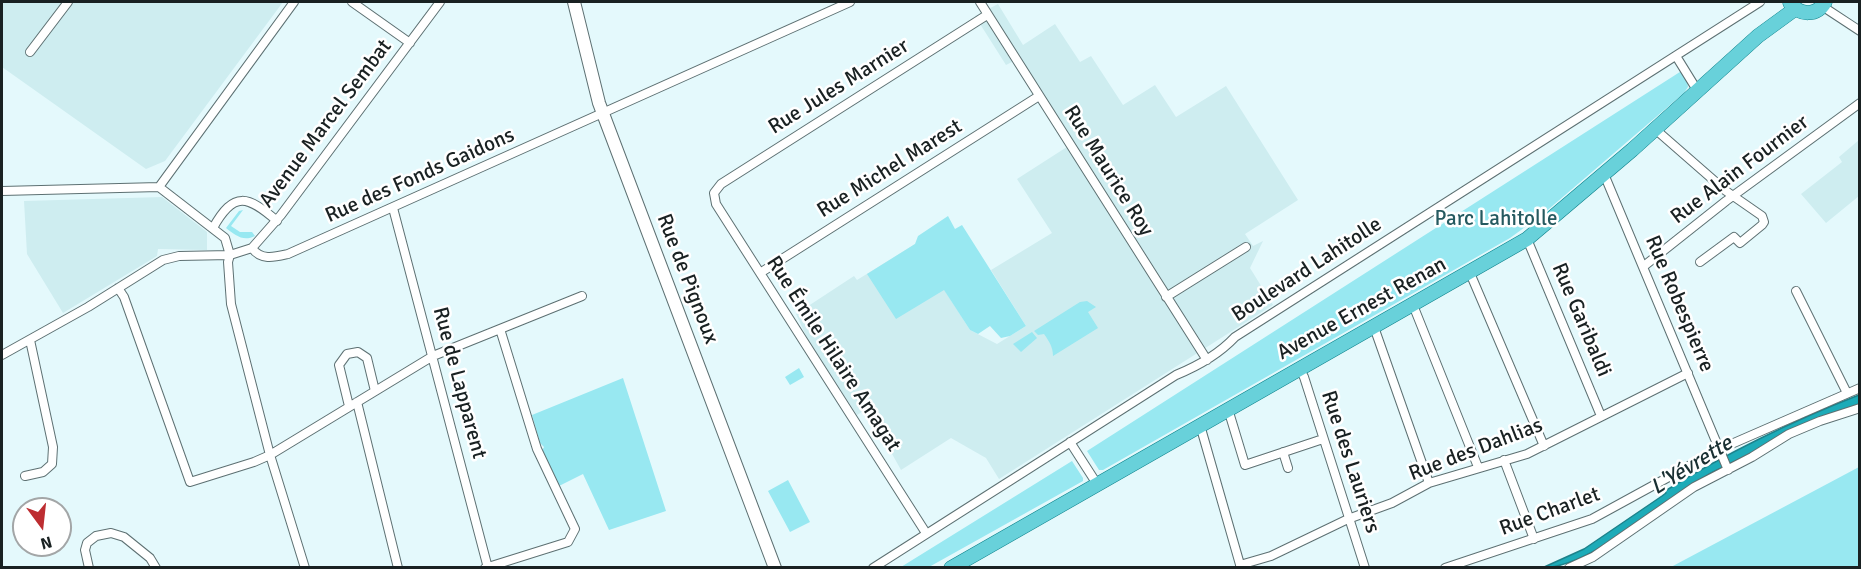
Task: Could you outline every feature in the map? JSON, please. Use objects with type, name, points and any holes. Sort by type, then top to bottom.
[{"type":"main road","name":"Rue de Pignoux","points":[[574,2],[603,113],[775,567]]},
{"type":"main road","points":[[1791,4],[1807,13],[1813,12],[1824,4]]},
{"type":"main road","name":"Avenue Ernest Renan","points":[[951,567],[1527,239],[1655,129],[1758,36],[1773,17],[1791,4]]},
{"type":"street","points":[[30,52],[68,2]]},
{"type":"street","points":[[159,187],[294,2]]},
{"type":"street","points":[[352,2],[410,43]]},
{"type":"street","name":"Avenue Marcel Sembat","points":[[2,355],[164,260],[179,256],[230,255],[252,248],[279,218],[440,2]]},
{"type":"street","name":"Rue des Fonds Gaidons","points":[[252,248],[258,255],[267,257],[288,254],[850,2]]},
{"type":"street","name":"Rue Maurice Roy","points":[[980,2],[1207,360]]},
{"type":"street","name":"Boulevard Lahitolle","points":[[873,567],[1176,375],[1207,360],[1225,348],[1235,337],[1760,2]]},
{"type":"street","points":[[1824,4],[1860,31]]},
{"type":"street","name":"Rue Jules Marnier","points":[[714,193],[721,184],[987,15]]},
{"type":"street","points":[[1676,56],[1697,90]]},
{"type":"street","name":"Rue Michel Marest","points":[[760,273],[1039,96]]},
{"type":"street","name":"Rue Alain Fournier","points":[[1644,266],[1860,103]]},
{"type":"street","points":[[1655,129],[1734,196],[1762,216],[1764,222],[1740,243],[1734,237],[1700,262]]},
{"type":"street","name":"Rue Robespierre","points":[[1604,174],[1728,468]]},
{"type":"street","points":[[2,191],[159,187],[225,238],[230,255],[228,262],[231,304],[270,455],[305,567]]},
{"type":"street","name":"Rue Émile Hilaire Amagat","points":[[714,193],[716,204],[926,533]]},
{"type":"street","points":[[213,228],[228,207],[241,200],[251,202],[279,218]]},
{"type":"street","name":"Rue de Lapparent","points":[[393,208],[487,567]]},
{"type":"street","name":"Rue Garibaldi","points":[[1527,239],[1601,416]]},
{"type":"street","points":[[1166,297],[1246,247]]},
{"type":"street","points":[[1470,273],[1544,446]]},
{"type":"street","points":[[118,288],[124,297],[190,482],[270,455],[433,356],[582,296]]},
{"type":"street","points":[[1796,291],[1847,393]]},
{"type":"street","points":[[1413,305],[1478,467]]},
{"type":"street","points":[[1374,327],[1429,483]]},
{"type":"street","points":[[487,567],[568,542],[575,529],[537,449],[500,329]]},
{"type":"street","points":[[25,476],[42,472],[52,464],[53,447],[30,340]]},
{"type":"street","points":[[375,391],[367,358],[358,352],[347,354],[339,365],[353,404],[398,567]]},
{"type":"street","name":"Rue des Lauriers","points":[[1299,368],[1304,377],[1365,567]]},
{"type":"street","name":"Rue des Dahlias","points":[[1241,566],[1271,556],[1429,483],[1527,454],[1688,374]]},
{"type":"street","name":"Rue Charlet","points":[[1445,567],[1592,519],[1721,452],[1860,388]]},
{"type":"street","points":[[1815,408],[1820,420]]},
{"type":"street","points":[[1569,567],[1593,556],[1694,487],[1752,457],[1789,434],[1820,420],[1860,408]]},
{"type":"street","points":[[1228,409],[1245,465],[1323,439]]},
{"type":"street","points":[[1200,425],[1241,566]]},
{"type":"street","points":[[1070,442],[1097,484]]},
{"type":"street","points":[[1283,452],[1288,468]]},
{"type":"street","points":[[1504,460],[1534,539]]},
{"type":"street","points":[[89,567],[84,550],[87,543],[96,536],[111,533],[124,537],[150,558],[156,567]]},
{"type":"shaded area","points":[[2,2],[283,2],[165,161],[146,169],[2,67]]},
{"type":"shaded area","points":[[998,4],[1023,45],[1055,24],[1080,62],[1091,56],[1123,105],[1155,85],[1176,117],[1226,86],[1298,200],[1245,234],[1253,246],[1263,241],[1250,268],[1273,305],[999,479],[986,458],[951,438],[901,470],[867,409],[857,415],[808,340],[796,314],[854,276],[857,280],[915,244],[970,330],[997,344],[1026,326],[991,270],[1052,233],[1017,179],[1070,145],[1016,60],[1006,65],[975,16]]},
{"type":"shaded area","points":[[1859,140],[1859,196],[1826,223],[1801,194],[1842,162],[1839,157]]},
{"type":"shaded area","points":[[162,197],[207,232],[207,250],[158,249],[157,256],[63,313],[27,254],[24,201]]},
{"type":"shaded area","points":[[1859,395],[1859,406],[1713,472],[1606,544],[1584,556],[1562,565],[1542,568],[1584,549],[1662,496],[1666,493],[1665,491],[1712,464],[1785,427]]},
{"type":"green space","name":"Parc Lahitolle","points":[[1683,70],[1688,87],[1684,93],[1543,214],[1510,238],[1103,470],[1099,470],[1087,451]]},
{"type":"green space","points":[[243,210],[231,226],[240,232],[252,232],[255,236],[251,238],[239,237],[226,228],[239,211]]},
{"type":"green space","points":[[948,216],[955,229],[962,225],[1026,326],[1010,336],[1001,338],[990,326],[978,334],[970,330],[944,290],[896,319],[867,274],[915,244],[918,236]]},
{"type":"green space","points":[[1087,301],[1096,307],[1088,312],[1098,328],[1053,356],[1044,334],[1038,335],[1034,331],[1080,302]]},
{"type":"green space","points":[[1032,332],[1037,338],[1021,352],[1013,344]]},
{"type":"green space","points":[[799,368],[804,377],[790,385],[785,377]]},
{"type":"green space","points":[[623,378],[666,511],[609,530],[583,474],[559,486],[542,451],[544,447],[540,443],[532,415]]},
{"type":"green space","points":[[1072,461],[1083,481],[929,567],[901,567]]},
{"type":"green space","points":[[1859,467],[1859,567],[1671,567]]},
{"type":"green space","points":[[788,480],[810,522],[790,532],[768,491]]},
{"type":"water label","name":"L'Yévrette","points":[[1692,466]]}]
